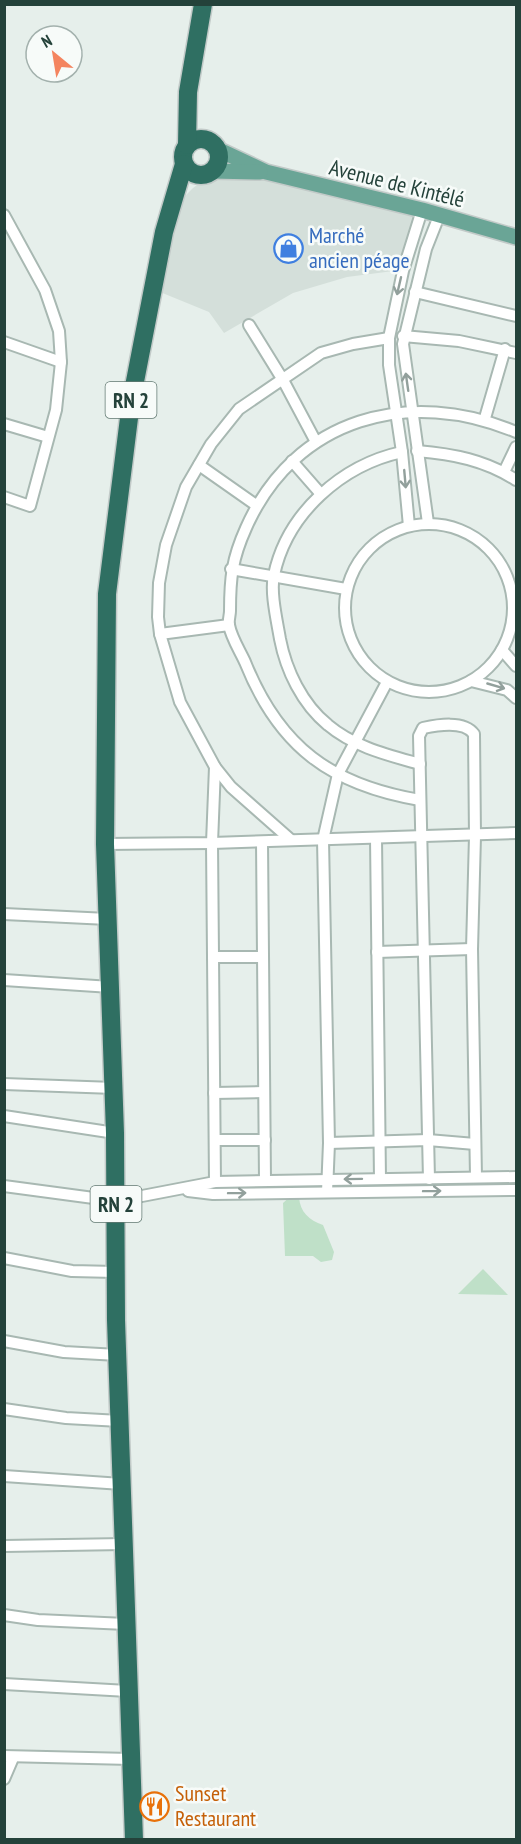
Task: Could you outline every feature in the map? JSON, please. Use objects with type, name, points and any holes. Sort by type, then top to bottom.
[{"type":"highway","name":"RN 2","points":[[134,1839],[118,1355],[114,1088],[105,844],[107,594],[131,402],[164,232],[189,169],[183,154],[194,142],[188,100],[203,4]]},
{"type":"highway","points":[[189,169],[203,175],[212,171],[218,164],[217,149],[210,142],[194,142]]},
{"type":"main road","name":"Avenue de Kintélé","points":[[217,149],[266,172],[422,210],[516,237]]},
{"type":"main road","name":"Avenue de Kintélé","points":[[212,171],[266,172]]},
{"type":"street","points":[[409,526],[402,452],[389,365],[389,338],[403,271],[422,210]]},
{"type":"street","points":[[428,523],[411,412],[403,336],[426,249],[439,216]]},
{"type":"street","points":[[4,497],[30,506],[56,410],[61,362],[59,331],[45,290],[5,217]]},
{"type":"street","points":[[415,292],[516,316]]},
{"type":"street","points":[[249,325],[284,380],[316,442]]},
{"type":"street","points":[[403,336],[505,349],[516,353]]},
{"type":"street","points":[[291,840],[246,802],[215,767],[180,702],[160,634],[159,583],[166,545],[179,504],[199,465],[211,444],[239,409],[321,353],[353,344],[389,338]]},
{"type":"street","points":[[4,342],[61,362]]},
{"type":"street","points":[[484,418],[505,349]]},
{"type":"street","points":[[420,800],[388,795],[357,785],[338,774],[308,755],[270,713],[254,684],[229,625],[231,569],[256,505],[272,482],[292,460],[316,442],[349,426],[396,413],[447,413],[484,418],[516,432]]},
{"type":"street","points":[[4,424],[48,438]]},
{"type":"street","points":[[504,472],[516,447]]},
{"type":"street","points":[[417,451],[458,454],[504,472],[516,480]]},
{"type":"street","points":[[402,452],[383,457],[347,475],[320,494],[305,511],[287,542],[273,576],[275,612],[289,670],[303,698],[327,725],[356,743],[420,764]]},
{"type":"street","points":[[292,460],[320,494]]},
{"type":"street","points":[[199,465],[256,505]]},
{"type":"street","points":[[428,523],[452,526],[474,536],[493,552],[506,572],[513,596],[513,620],[502,650],[485,671],[471,681],[444,691],[415,692],[387,682],[366,665],[351,642],[344,616],[346,589],[355,567],[369,548],[387,534],[409,526],[428,523]]},
{"type":"street","points":[[506,572],[516,566]]},
{"type":"street","points":[[231,569],[346,589]]},
{"type":"street","points":[[160,634],[229,625]]},
{"type":"street","points":[[502,650],[516,666]]},
{"type":"street","points":[[471,681],[507,690],[516,698]]},
{"type":"street","points":[[327,1192],[329,1143],[323,840],[338,774],[387,682]]},
{"type":"street","points":[[429,1179],[419,736],[423,728],[439,725],[471,730],[474,734],[475,836],[472,949],[476,1177]]},
{"type":"street","points":[[215,767],[212,843],[215,1182]]},
{"type":"street","points":[[105,844],[262,842],[516,833]]},
{"type":"street","points":[[376,838],[380,1179]]},
{"type":"street","points":[[262,842],[265,1180]]},
{"type":"street","points":[[4,914],[108,919]]},
{"type":"street","points":[[377,952],[472,949]]},
{"type":"street","points":[[213,957],[263,957]]},
{"type":"street","points":[[4,980],[111,987]]},
{"type":"street","points":[[4,1084],[114,1088]]},
{"type":"street","points":[[214,1093],[264,1092]]},
{"type":"street","points":[[4,1116],[115,1133]]},
{"type":"street","points":[[215,1140],[265,1140]]},
{"type":"street","points":[[329,1143],[428,1140],[475,1144]]},
{"type":"street","points":[[4,1186],[116,1201],[215,1182],[516,1177]]},
{"type":"street","points":[[179,1190],[213,1194],[516,1190]]},
{"type":"street","points":[[4,1258],[72,1271],[116,1272]]},
{"type":"street","points":[[4,1341],[64,1352],[118,1355]]},
{"type":"street","points":[[4,1409],[66,1418],[120,1421]]},
{"type":"street","points":[[4,1476],[122,1484]]},
{"type":"street","points":[[4,1546],[124,1545]]},
{"type":"street","points":[[4,1615],[38,1620],[126,1624]]},
{"type":"street","points":[[4,1684],[128,1691]]},
{"type":"street","points":[[4,1779],[9,1757],[131,1759]]},
{"type":"shaded area","name":"Marché ancien péage","points":[[212,174],[263,175],[419,212],[401,270],[347,277],[293,293],[224,333],[209,312],[160,292],[177,213],[184,197]]},
{"type":"green space","points":[[293,1194],[299,1197],[306,1215],[323,1225],[334,1252],[332,1260],[321,1262],[313,1256],[285,1256],[283,1203]]},
{"type":"green space","points":[[483,1269],[508,1295],[458,1294]]},
{"type":"place","name":"Marché ancien péage","points":[[288,248]]},
{"type":"place","name":"Sunset Restaurant","points":[[154,1806]]}]
